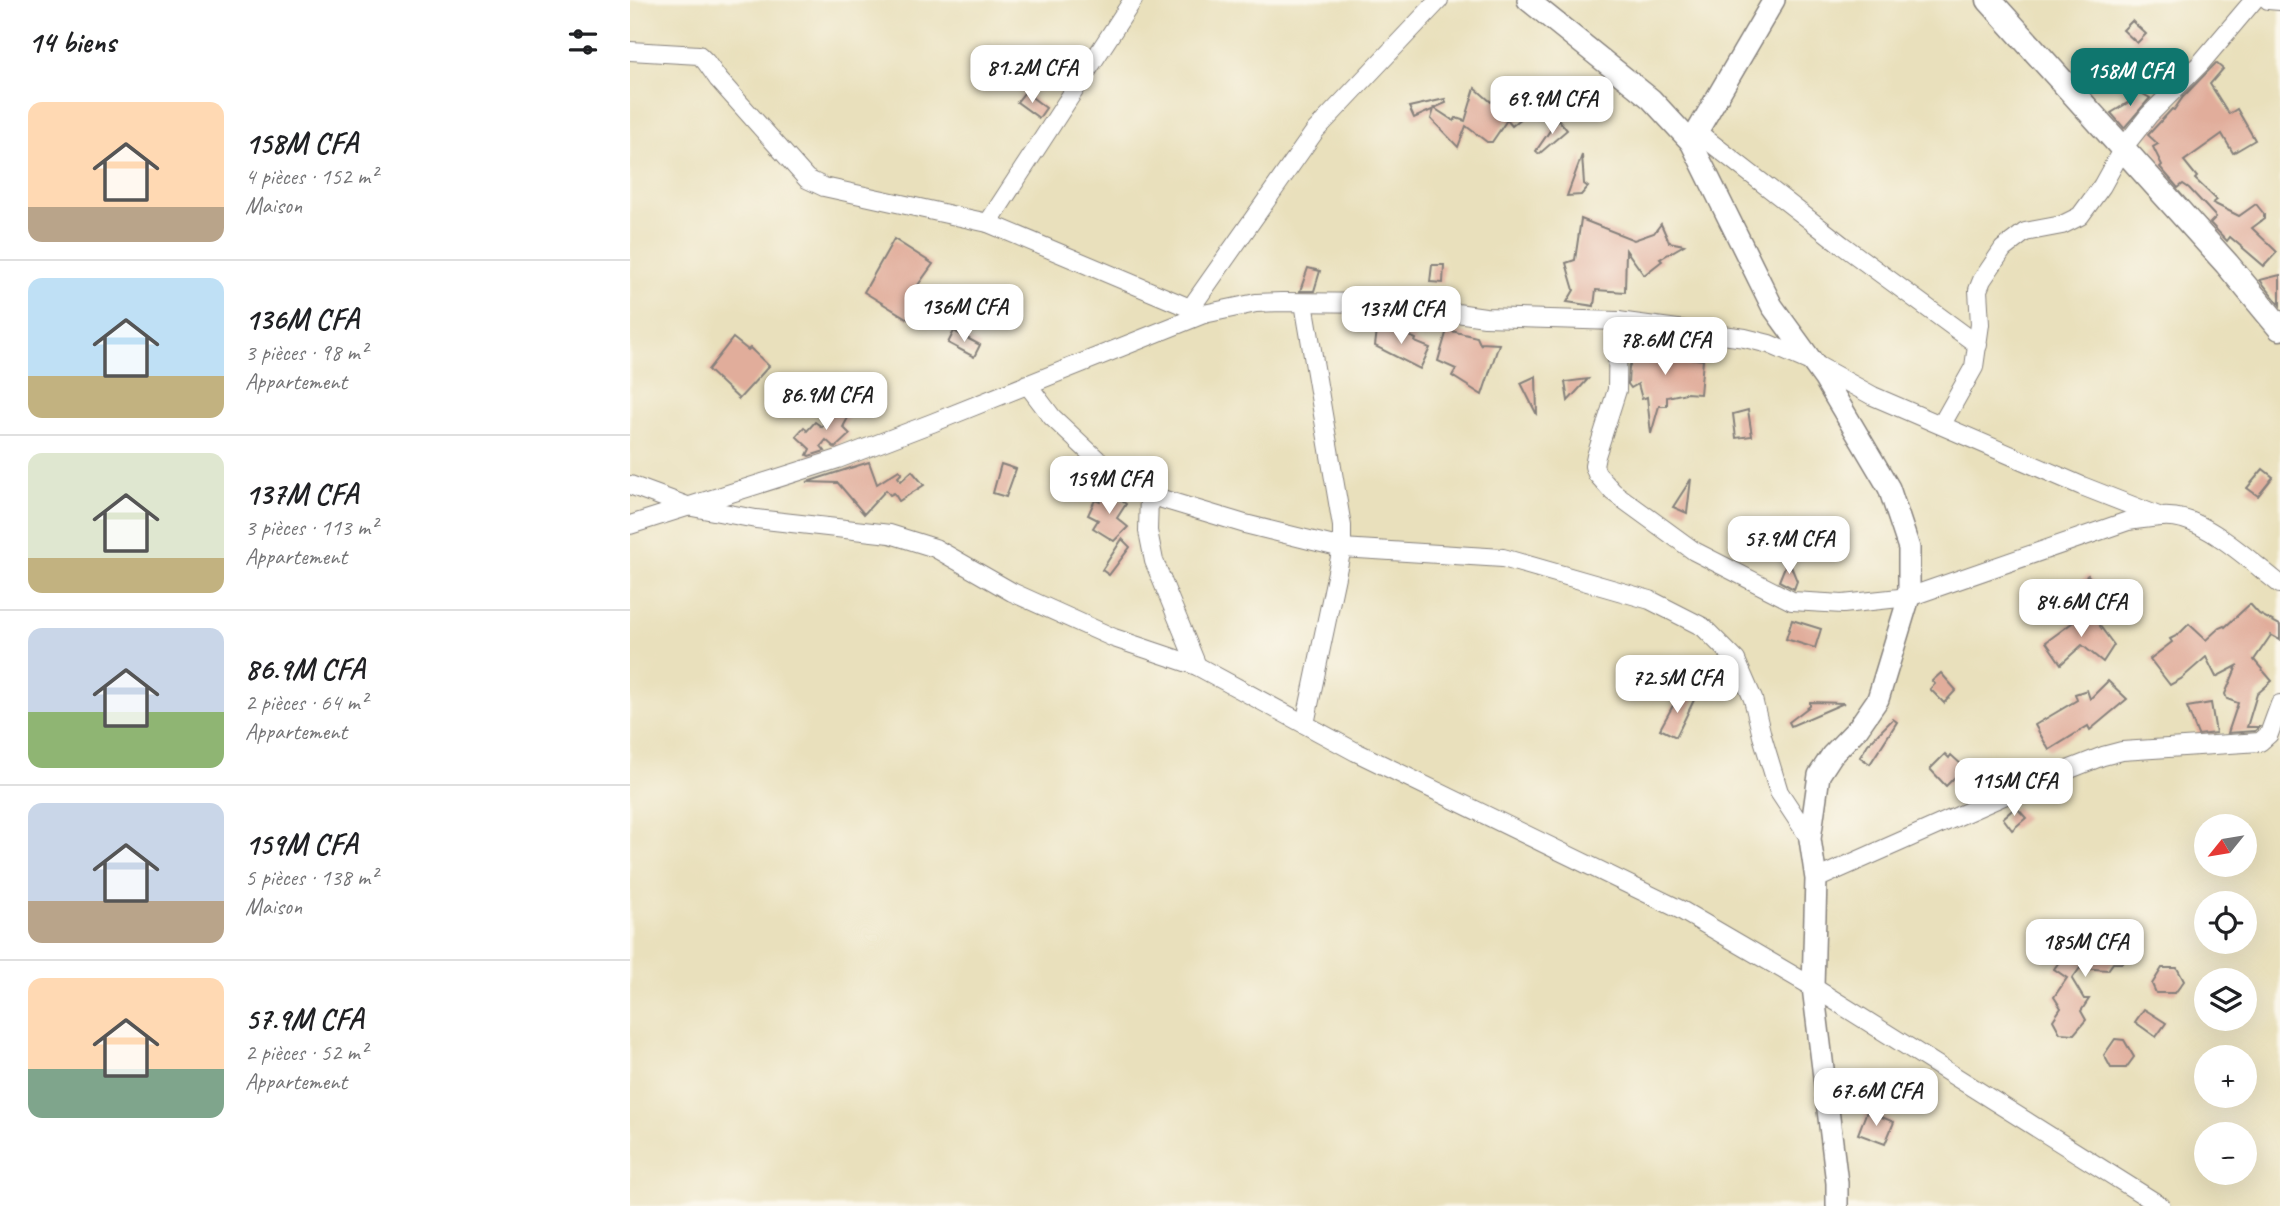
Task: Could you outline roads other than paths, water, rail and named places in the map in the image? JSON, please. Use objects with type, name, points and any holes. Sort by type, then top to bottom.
[{"type":"main road","points":[[1989,0],[2227,264],[2280,328]]},
{"type":"street","points":[[1197,311],[1315,131],[1439,0]]},
{"type":"street","points":[[1528,0],[1694,137],[1978,345]]},
{"type":"street","points":[[1694,137],[1774,0]]},
{"type":"street","points":[[1942,424],[1973,367],[1980,324],[1979,290],[1982,280],[2003,249],[2025,232],[2062,225],[2080,216],[2102,186],[2123,148],[2254,0]]},
{"type":"street","points":[[2268,0],[2280,1]]},
{"type":"street","points":[[988,223],[1127,3]]},
{"type":"street","points":[[630,51],[699,55],[807,179],[824,187],[988,223],[1197,311]]},
{"type":"street","points":[[1694,137],[1772,306],[1813,363],[1889,488],[1909,548],[1909,597],[1878,699],[1819,775],[1810,839],[1816,879],[1813,987],[1837,1183],[1837,1206]]},
{"type":"street","points":[[630,525],[838,459],[932,424],[1197,311],[1256,303],[1386,303],[1485,317],[1618,321],[1745,338],[1769,344],[1813,363],[1873,396],[2161,517]]},
{"type":"street","points":[[1304,303],[1342,526],[1342,548],[1305,724]]},
{"type":"street","points":[[1618,321],[1616,390],[1594,466],[1597,474],[1613,492],[1694,551],[1792,601],[1843,604],[1909,597],[2128,520],[2161,517],[2183,519],[2208,530],[2280,584]]},
{"type":"street","points":[[1027,384],[1052,416],[1120,481],[1149,495],[1245,524],[1342,548],[1503,558],[1650,600],[1703,627],[1736,660],[1753,698],[1779,792],[1810,839]]},
{"type":"street","points":[[630,485],[687,506],[756,519],[890,534],[935,548],[1012,593],[1114,638],[1197,666],[1356,752],[1681,910],[1813,987],[2161,1206]]},
{"type":"street","points":[[1149,495],[1149,531],[1154,561],[1197,666]]},
{"type":"street","points":[[1816,879],[2017,790],[2103,756],[2122,751],[2260,742],[2269,734],[2280,704]]}]
